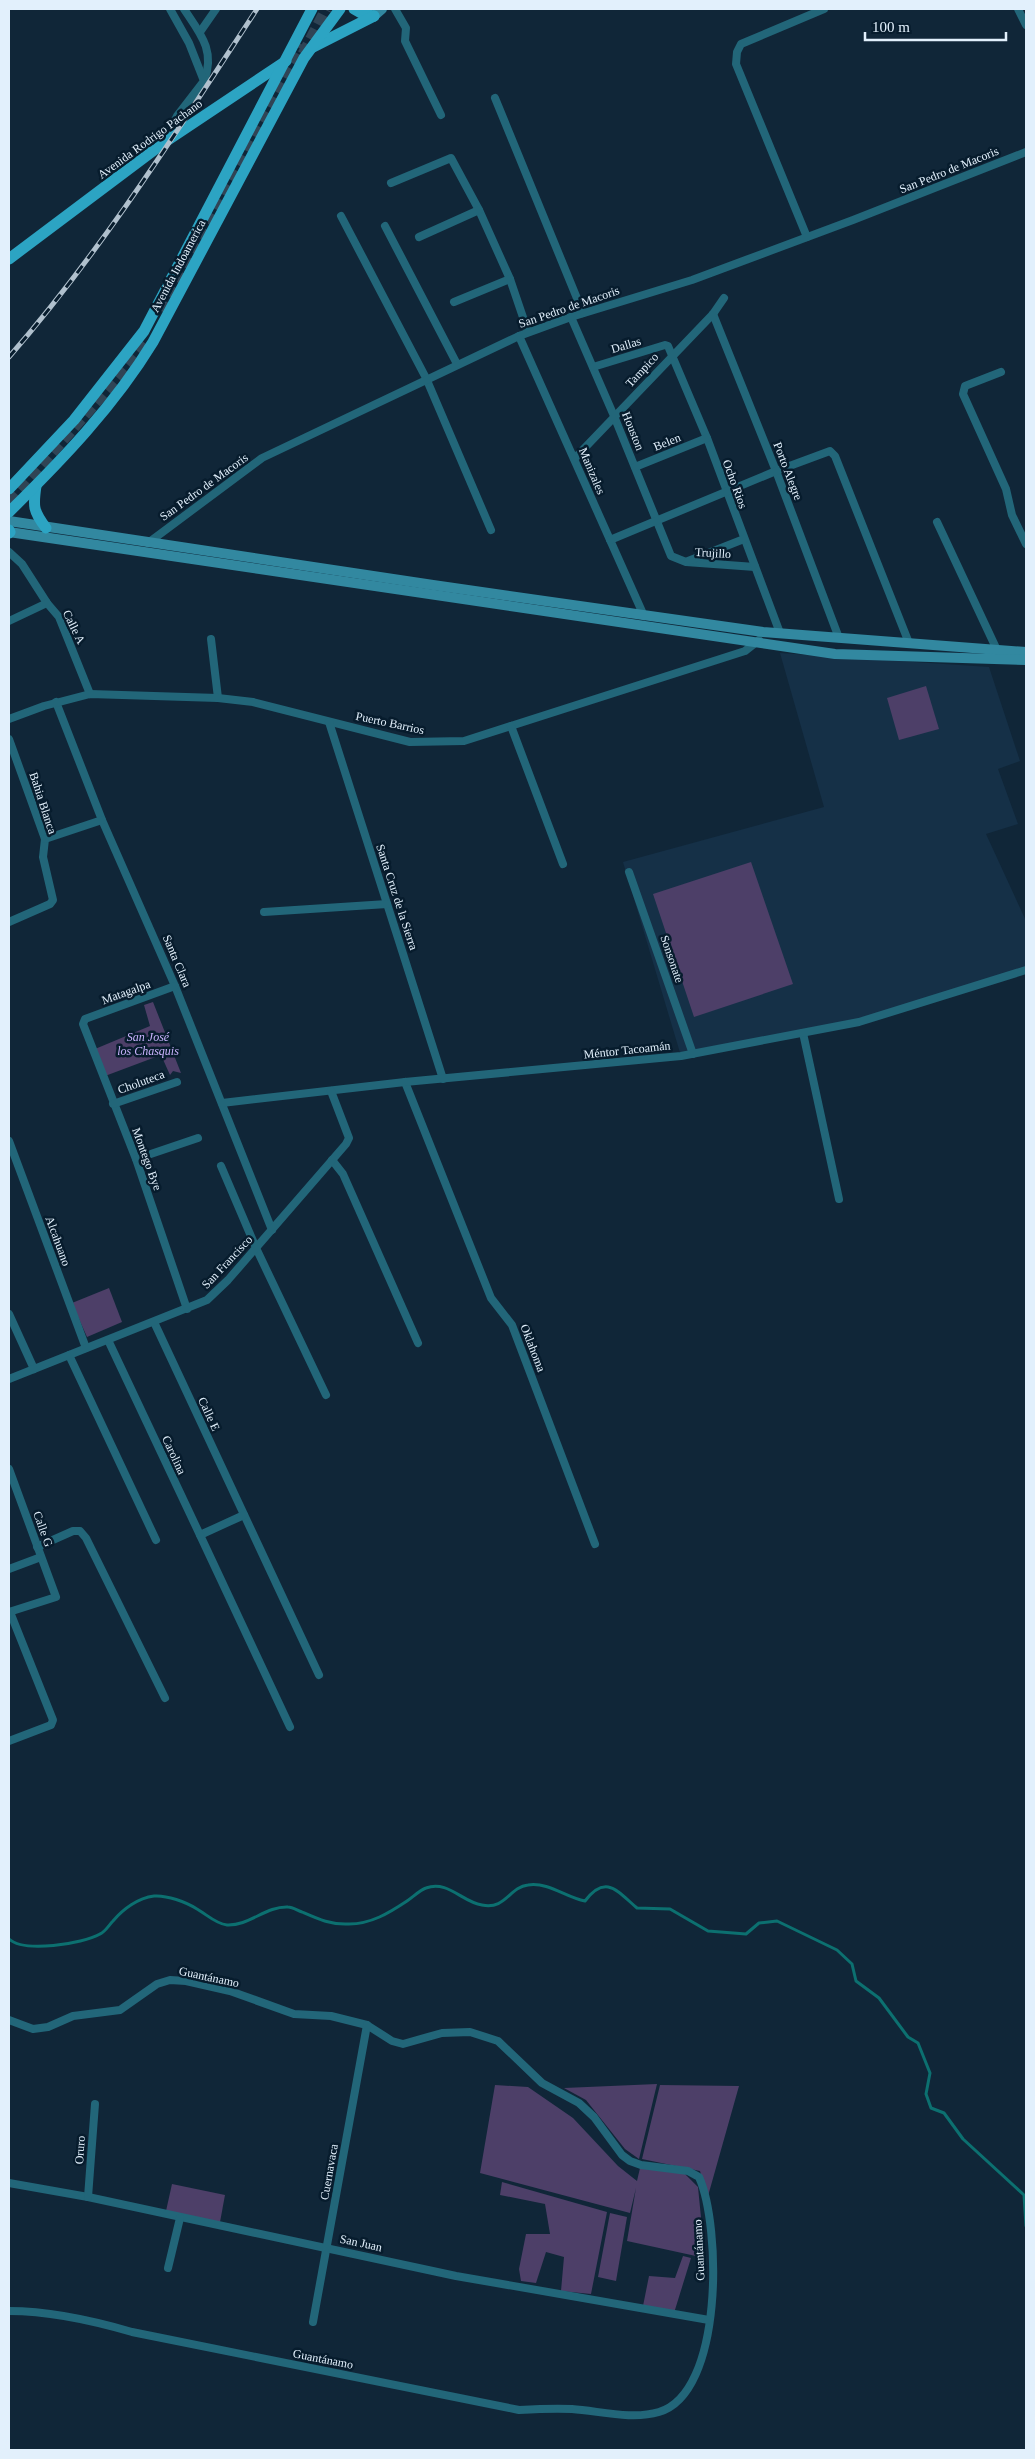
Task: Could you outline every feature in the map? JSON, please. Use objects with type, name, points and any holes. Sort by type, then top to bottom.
[{"type":"main road","points":[[288,59],[312,9]]},
{"type":"main road","name":"Avenida Indoamerica","points":[[9,512],[36,486],[106,409],[129,380],[153,342],[304,58],[340,9]]},
{"type":"main road","points":[[354,9],[361,13],[378,12]]},
{"type":"main road","name":"Avenida Rodrigo Pachano","points":[[9,259],[162,144],[274,75],[288,59],[378,12]]},
{"type":"main road","name":"Avenida Indoamerica","points":[[9,489],[74,420],[144,331],[274,75]]},
{"type":"main road","points":[[36,486],[35,514],[46,528]]},
{"type":"street","points":[[170,9],[189,43],[204,81]]},
{"type":"street","points":[[162,144],[177,116],[204,81],[210,64],[207,48],[200,32],[184,9]]},
{"type":"street","points":[[200,32],[216,9]]},
{"type":"street","points":[[395,9],[406,28],[405,41],[441,115]]},
{"type":"street","points":[[807,237],[736,64],[737,52],[741,44],[824,9]]},
{"type":"street","points":[[1018,9],[1025,21]]},
{"type":"street","points":[[495,98],[583,313]]},
{"type":"street","name":"San Pedro de Macoris","points":[[148,543],[262,458],[426,378],[519,336],[583,313],[692,280],[1026,152]]},
{"type":"street","points":[[391,183],[451,158],[479,210],[510,279],[528,332]]},
{"type":"street","points":[[419,237],[479,210]]},
{"type":"street","points":[[341,216],[426,378],[491,530]]},
{"type":"street","points":[[385,226],[457,364]]},
{"type":"street","points":[[454,302],[510,279]]},
{"type":"street","name":"Tampico","points":[[575,458],[713,314],[724,298]]},
{"type":"street","name":"Porto Alegre","points":[[713,314],[776,471],[839,638]]},
{"type":"street","name":"Houston","points":[[571,317],[614,416],[670,556]]},
{"type":"street","name":"Manizales","points":[[519,336],[644,616]]},
{"type":"street","name":"Ocho Rios","points":[[666,345],[670,349],[671,356],[707,438],[780,633]]},
{"type":"street","name":"Dallas","points":[[593,367],[666,345]]},
{"type":"street","points":[[1002,372],[965,386],[963,394],[1006,489],[1012,515],[1026,544]]},
{"type":"street","name":"Belen","points":[[635,467],[707,438]]},
{"type":"street","points":[[610,540],[776,471],[830,451],[835,456],[908,643]]},
{"type":"street","points":[[937,522],[997,650]]},
{"type":"street","points":[[9,530],[46,528],[763,632],[1026,652]]},
{"type":"street","points":[[9,530],[757,644],[858,656],[1026,660]]},
{"type":"street","points":[[686,562],[744,539]]},
{"type":"street","name":"Calle A","points":[[9,552],[22,564],[47,603],[59,617],[90,694]]},
{"type":"street","name":"Trujillo","points":[[670,556],[686,562],[756,567]]},
{"type":"street","points":[[9,622],[47,603]]},
{"type":"street","points":[[757,644],[763,632]]},
{"type":"street","points":[[211,639],[218,698]]},
{"type":"street","name":"Puerto Barrios","points":[[9,719],[56,702],[90,694],[218,698],[253,702],[418,743],[464,741],[745,651],[757,644]]},
{"type":"street","name":"Santa Clara","points":[[56,702],[102,820],[176,986],[272,1230]]},
{"type":"street","name":"Santa Cruz de la Sierra","points":[[329,722],[443,1079]]},
{"type":"street","points":[[511,726],[563,864]]},
{"type":"street","name":"Bahia Blanca","points":[[9,739],[44,839],[43,857],[52,900],[50,904],[9,922]]},
{"type":"street","points":[[44,839],[102,820]]},
{"type":"street","name":"Sonsonate","points":[[629,872],[693,1054]]},
{"type":"street","points":[[264,912],[388,904]]},
{"type":"street","name":"Méntor Tacoamán","points":[[222,1103],[405,1082],[693,1054],[859,1022],[1026,970]]},
{"type":"street","name":"Matagalpa","points":[[85,1019],[176,986]]},
{"type":"street","name":"Montego Bye","points":[[85,1019],[83,1024],[136,1160],[187,1309]]},
{"type":"street","points":[[803,1033],[838,1199]]},
{"type":"street","name":"Choluteca","points":[[113,1104],[177,1082]]},
{"type":"street","name":"Oklahoma","points":[[405,1082],[490,1298],[512,1324],[595,1544]]},
{"type":"street","name":"San Francisco","points":[[9,1379],[207,1300],[228,1280],[272,1230],[349,1138],[331,1091]]},
{"type":"street","points":[[136,1160],[198,1138]]},
{"type":"street","name":"Alcahuano","points":[[9,1141],[86,1348]]},
{"type":"street","points":[[332,1160],[343,1174],[418,1343]]},
{"type":"street","points":[[221,1166],[256,1248],[326,1396]]},
{"type":"street","points":[[9,1314],[34,1369]]},
{"type":"street","name":"Calle E","points":[[154,1322],[319,1675]]},
{"type":"street","name":"Carolina","points":[[108,1340],[290,1727]]},
{"type":"street","points":[[69,1355],[156,1540]]},
{"type":"street","name":"Calle G","points":[[9,1469],[56,1597],[9,1612]]},
{"type":"street","points":[[200,1535],[244,1515]]},
{"type":"street","points":[[37,1547],[73,1531],[80,1531],[86,1538],[165,1698]]},
{"type":"street","points":[[9,1569],[41,1557]]},
{"type":"street","points":[[9,1612],[53,1720],[51,1725],[9,1741]]},
{"type":"street","name":"Guantánamo","points":[[9,2020],[34,2029],[48,2027],[73,2016],[120,2010],[157,1984],[170,1980],[186,1981],[230,1991],[294,2014],[331,2016],[367,2025],[392,2041],[403,2044],[442,2033],[470,2032],[498,2041],[542,2083],[579,2103],[594,2117],[622,2155],[641,2165],[696,2174],[702,2185],[711,2225],[712,2280],[709,2320],[700,2367],[680,2399],[661,2412],[638,2416],[569,2409],[519,2410],[132,2332],[63,2315],[9,2311]]},
{"type":"street","name":"Cuernavaca","points":[[313,2322],[367,2025]]},
{"type":"street","name":"Oruro","points":[[88,2197],[95,2104]]},
{"type":"street","name":"San Juan","points":[[9,2183],[88,2197],[456,2276],[709,2320]]},
{"type":"street","points":[[168,2268],[180,2218]]},
{"type":"shaded area","points":[[780,653],[989,667],[1020,761],[998,769],[1018,824],[986,834],[1026,921],[1026,970],[859,1022],[681,1056],[623,862],[824,807]]},
{"type":"green space","points":[[926,686],[939,729],[899,740],[887,698]]},
{"type":"green space","points":[[751,862],[793,984],[694,1017],[653,894]]},
{"type":"green space","name":"San José los Chasquis","points":[[153,1002],[181,1073],[173,1071],[170,1075],[161,1055],[105,1076],[95,1049],[150,1026],[144,1005]]},
{"type":"green space","points":[[109,1288],[122,1322],[87,1337],[72,1303]]},
{"type":"green space","points":[[657,2084],[639,2159],[625,2149],[586,2100],[564,2088]]},
{"type":"green space","points":[[495,2085],[528,2087],[573,2118],[618,2166],[637,2181],[640,2168],[684,2173],[698,2187],[705,2258],[627,2241],[636,2188],[630,2213],[480,2173]]},
{"type":"green space","points":[[660,2085],[739,2086],[708,2196],[700,2171],[642,2159]]},
{"type":"green space","points":[[502,2182],[607,2212],[591,2294],[561,2291],[564,2257],[546,2252],[536,2283],[521,2281],[519,2269],[526,2234],[550,2234],[545,2204],[500,2195]]},
{"type":"green space","points":[[172,2184],[225,2195],[220,2222],[166,2211]]},
{"type":"green space","points":[[610,2213],[627,2217],[616,2281],[598,2277]]},
{"type":"green space","points":[[683,2256],[691,2258],[674,2313],[643,2306],[649,2276],[675,2278]]},
{"type":"waterway","points":[[9,1939],[27,1946],[53,1946],[92,1938],[104,1932],[126,1908],[142,1899],[154,1896],[170,1898],[193,1906],[215,1921],[227,1925],[243,1922],[272,1910],[288,1907],[330,1922],[357,1924],[387,1914],[424,1889],[434,1886],[448,1889],[475,1903],[490,1906],[497,1904],[516,1890],[528,1885],[543,1886],[585,1901],[599,1888],[606,1887],[618,1891],[637,1908],[670,1909],[708,1931],[746,1934],[759,1923],[777,1921],[837,1950],[852,1964],[856,1981],[879,1998],[908,2037],[918,2043],[930,2073],[926,2094],[931,2108],[944,2113],[963,2139],[1024,2195],[1026,2226]]},
{"type":"tunnel","points":[[303,54],[326,9]]},
{"type":"tunnel","points":[[161,311],[303,45]]},
{"type":"tunnel","points":[[9,502],[148,343]]},
{"type":"railway","points":[[9,357],[108,231],[169,143],[257,9]]}]
